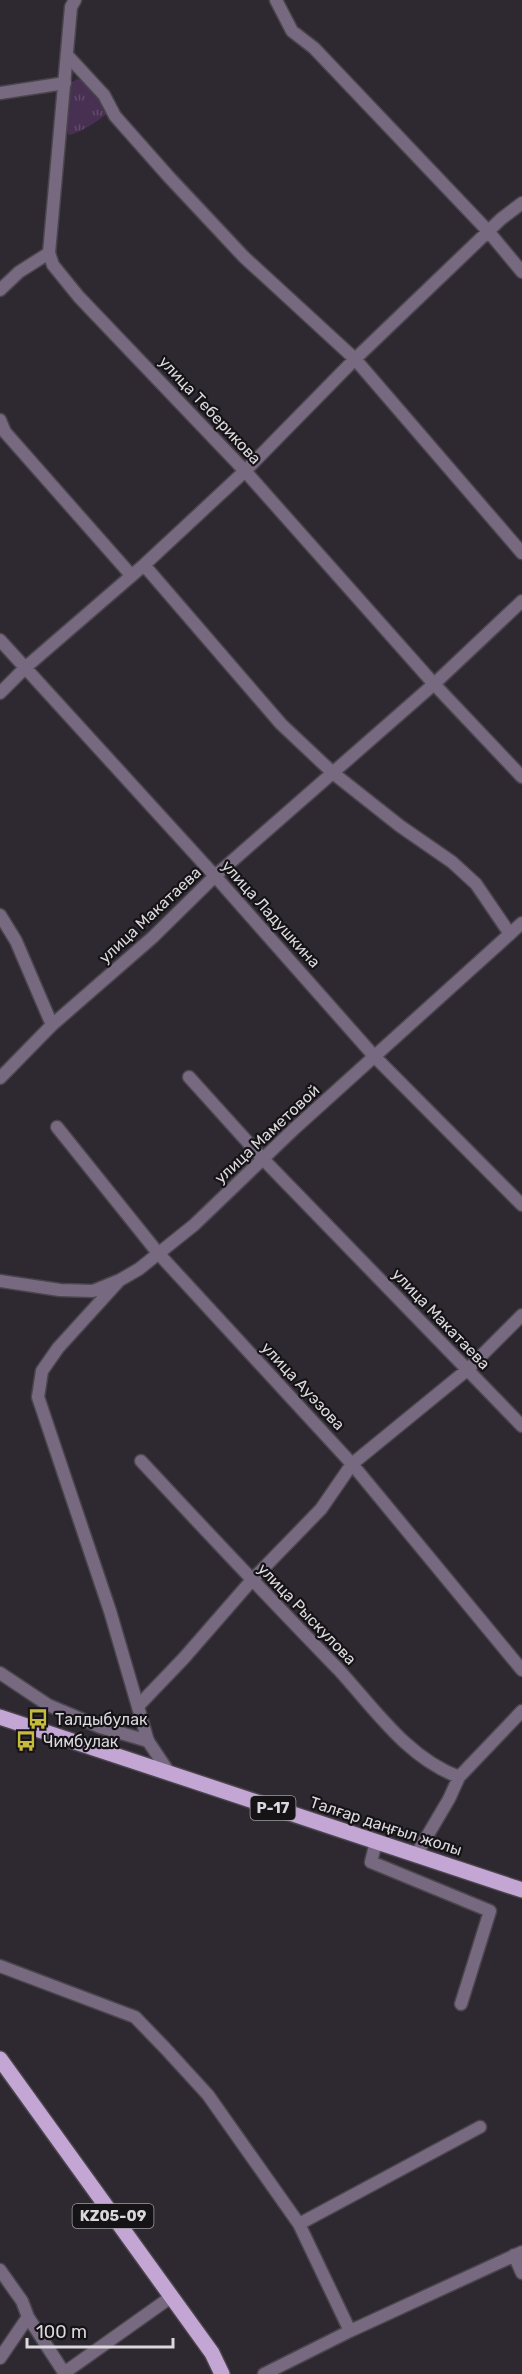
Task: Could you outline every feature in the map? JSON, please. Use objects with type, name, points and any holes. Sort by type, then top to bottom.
[{"type":"main road","name":"Талғар даңғыл жолы","points":[[0,1717],[522,1890]]},
{"type":"main road","name":"KZ05-09","points":[[0,2059],[212,2353],[222,2374]]},
{"type":"street","points":[[0,290],[19,272],[49,254],[71,7],[75,0]]},
{"type":"street","points":[[276,0],[292,31],[314,48],[488,231],[522,272]]},
{"type":"street","points":[[67,55],[104,95],[115,116],[236,249],[355,359],[522,553]]},
{"type":"street","points":[[0,93],[65,83]]},
{"type":"street","points":[[0,693],[26,667],[144,565],[245,471],[355,359],[488,231],[522,202]]},
{"type":"street","name":"улица Теберикова","points":[[49,254],[53,265],[80,297],[245,471],[434,684],[522,777]]},
{"type":"street","points":[[2,430],[131,575]]},
{"type":"street","points":[[144,565],[281,724],[333,773],[400,826],[452,862],[476,884],[510,934]]},
{"type":"street","name":"улица Макатаева","points":[[0,1078],[52,1025],[153,937],[215,876],[434,684],[522,601]]},
{"type":"street","name":"улица Ладушкина","points":[[0,640],[215,876],[374,1056],[522,1205]]},
{"type":"street","points":[[0,915],[16,941],[52,1025]]},
{"type":"street","name":"улица Маметовой","points":[[0,1281],[60,1290],[93,1291],[120,1281],[194,1225],[262,1159],[522,923]]},
{"type":"street","name":"улица Макатаева","points":[[189,1077],[262,1159],[522,1426]]},
{"type":"street","name":"улица Ауэзова","points":[[57,1127],[158,1253],[352,1464],[522,1670]]},
{"type":"street","points":[[120,1281],[58,1348],[42,1371],[38,1397],[110,1611],[148,1741],[170,1774]]},
{"type":"street","points":[[138,1706],[184,1658],[252,1580],[321,1509],[352,1464],[468,1370],[522,1315]]},
{"type":"street","name":"улица Рыскулова","points":[[141,1461],[407,1746],[443,1771],[459,1777]]},
{"type":"street","points":[[0,1673],[48,1705],[100,1727],[148,1741]]},
{"type":"street","points":[[416,1855],[449,1799],[459,1777],[522,1711]]},
{"type":"street","points":[[376,1842],[371,1862],[490,1911],[461,2004]]},
{"type":"street","points":[[0,1966],[135,2017],[208,2095],[299,2224],[350,2331]]},
{"type":"street","points":[[299,2224],[480,2127]]},
{"type":"street","points":[[264,2374],[350,2331],[518,2254],[522,2273]]},
{"type":"street","points":[[0,2270],[22,2301],[28,2317],[64,2373],[171,2297]]},
{"type":"street","points":[[0,2358],[28,2317]]},
{"type":"green space","points":[[77,79],[87,82],[109,111],[79,132],[69,135],[66,109],[71,83]]},
{"type":"place","name":"Талдыбулак","points":[[38,1719]]},
{"type":"place","name":"Чимбулак","points":[[26,1741]]}]
